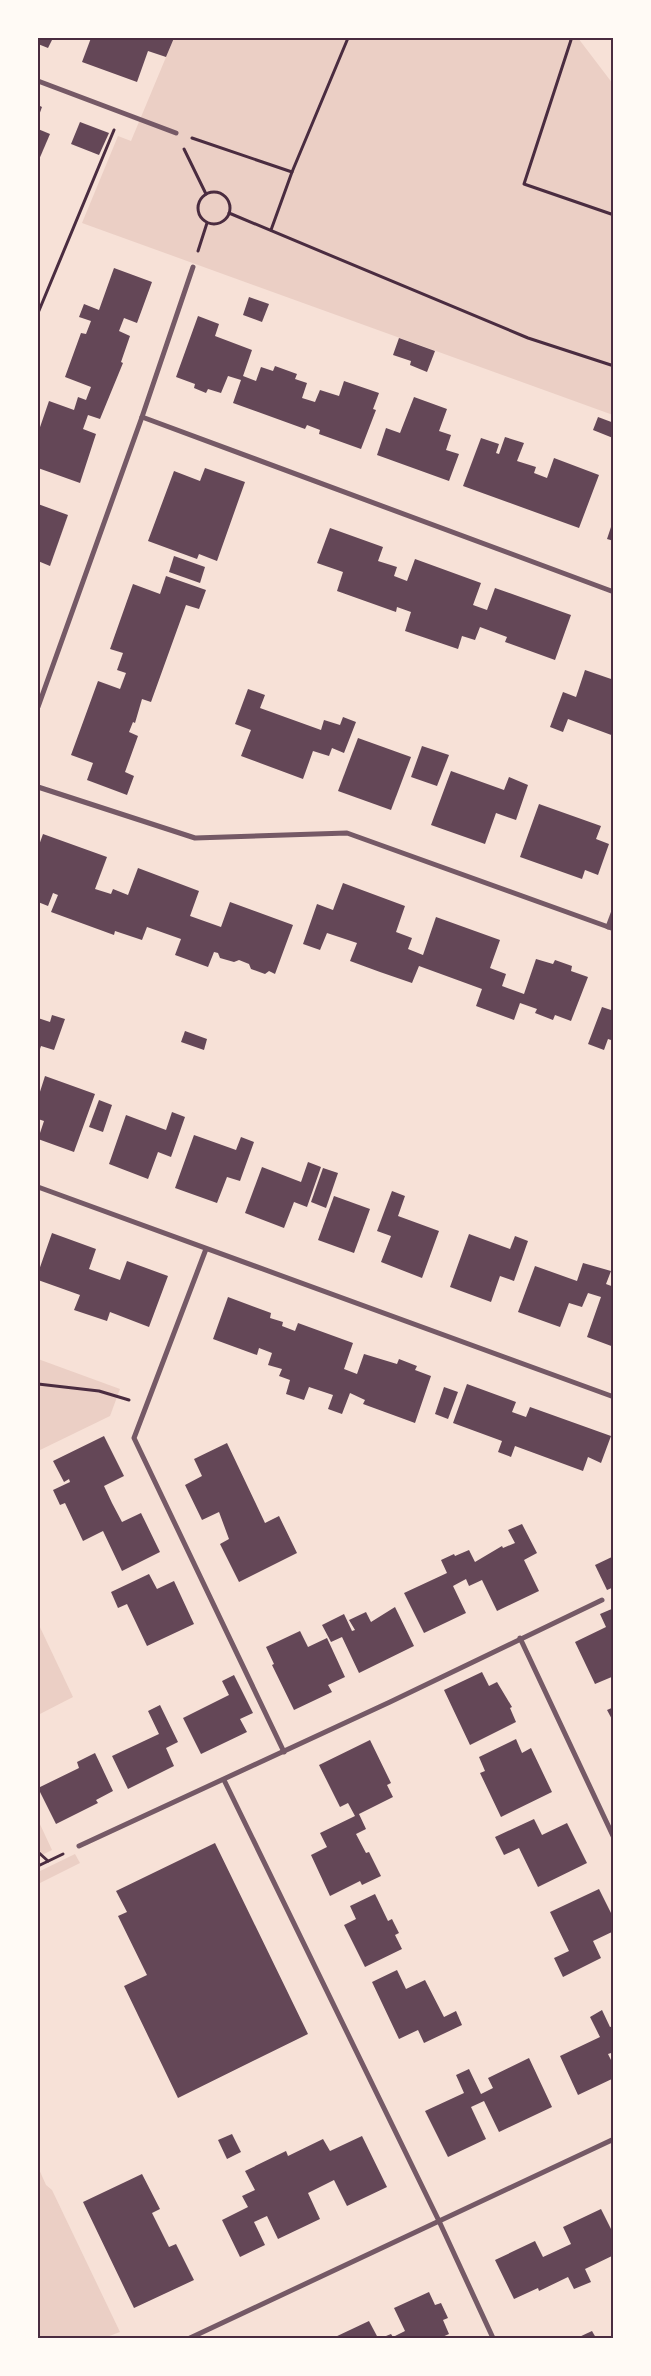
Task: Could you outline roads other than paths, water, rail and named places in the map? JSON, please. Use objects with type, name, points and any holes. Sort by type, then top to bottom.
[{"type":"street","points":[[38,81],[121,114],[176,133]]},
{"type":"street","points":[[38,707],[142,417],[193,267]]},
{"type":"street","points":[[142,417],[614,592]]},
{"type":"street","points":[[38,787],[194,838],[347,833],[611,928],[614,911]]},
{"type":"street","points":[[38,1187],[614,1397]]},
{"type":"street","points":[[206,1249],[134,1438],[284,1752]]},
{"type":"street","points":[[79,1846],[284,1752],[602,1600]]},
{"type":"street","points":[[520,1638],[614,1838]]},
{"type":"street","points":[[224,1780],[439,2221],[493,2338]]},
{"type":"street","points":[[190,2338],[614,2139]]}]
